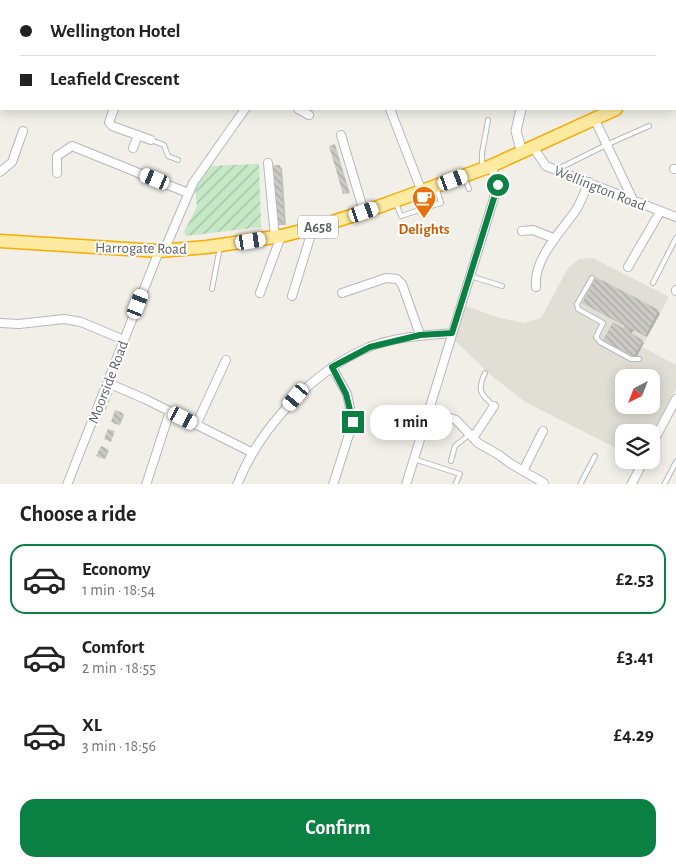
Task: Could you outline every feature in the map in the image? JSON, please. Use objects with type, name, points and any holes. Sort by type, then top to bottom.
[{"type":"highway","name":"Harrogate Road","points":[[0,241],[162,251],[221,245],[278,236],[313,228],[436,187],[528,150],[614,110]]},
{"type":"street","points":[[676,1],[676,16]]},
{"type":"street","points":[[114,110],[109,122],[112,126],[151,140]]},
{"type":"street","name":"Moorside Road","points":[[67,484],[124,340],[162,251],[182,211],[188,193],[244,110]]},
{"type":"street","points":[[300,110],[309,115]]},
{"type":"street","points":[[390,110],[422,192]]},
{"type":"street","points":[[521,110],[516,131],[528,150]]},
{"type":"street","points":[[595,120],[633,200]]},
{"type":"street","points":[[0,172],[12,162],[22,131]]},
{"type":"street","points":[[341,134],[364,212]]},
{"type":"street","points":[[133,148],[138,135]]},
{"type":"street","points":[[58,173],[57,156],[72,146],[188,193]]},
{"type":"street","name":"Wellington Road","points":[[528,150],[546,166],[676,217]]},
{"type":"street","points":[[260,293],[278,236],[268,163]]},
{"type":"street","points":[[406,484],[498,185],[486,168]]},
{"type":"street","points":[[536,288],[535,278],[554,238],[576,209],[589,182]]},
{"type":"street","points":[[628,267],[660,212]]},
{"type":"street","points":[[292,296],[313,228]]},
{"type":"street","points":[[522,231],[533,230],[554,238]]},
{"type":"street","points":[[342,293],[386,278],[397,278],[402,284],[420,335]]},
{"type":"street","points":[[0,322],[19,324],[64,319],[81,322],[124,340]]},
{"type":"street","points":[[237,484],[262,438],[296,397],[332,367],[370,347],[420,335],[452,333]]},
{"type":"street","points":[[196,425],[226,360]]},
{"type":"street","points":[[332,367],[346,394],[353,422],[332,484]]},
{"type":"street","points":[[108,383],[253,453]]},
{"type":"street","points":[[660,429],[676,399]]},
{"type":"street","points":[[472,436],[494,406]]},
{"type":"street","points":[[429,411],[456,420],[472,436],[544,483]]},
{"type":"street","points":[[146,484],[170,412]]},
{"type":"street","points":[[523,471],[544,431]]},
{"type":"street","points":[[631,484],[639,469]]},
{"type":"lane","points":[[486,168],[482,153],[488,120]]},
{"type":"lane","points":[[556,170],[649,126]]},
{"type":"lane","points":[[151,140],[164,145],[168,156],[178,160]]},
{"type":"lane","points":[[464,176],[469,189]]},
{"type":"lane","points":[[395,201],[401,216],[441,203],[436,187]]},
{"type":"lane","points":[[653,283],[676,238]]},
{"type":"lane","points":[[212,289],[221,245]]},
{"type":"lane","points":[[470,276],[502,286]]},
{"type":"lane","points":[[592,278],[577,304],[578,309],[604,323],[596,337],[600,342],[631,359],[639,359]]},
{"type":"lane","points":[[485,373],[480,389],[482,395],[494,406]]},
{"type":"lane","points":[[451,461],[456,446],[472,436]]},
{"type":"lane","points":[[580,484],[595,456]]},
{"type":"lane","points":[[414,459],[460,474],[455,484]]},
{"type":"lane","points":[[664,484],[676,462]]},
{"type":"shaded area","points":[[593,258],[669,297],[642,347],[676,365],[676,389],[658,424],[615,424],[615,447],[525,402],[492,376],[454,340],[466,306],[497,317],[524,323],[541,318],[568,268],[579,259]]},
{"type":"green space","points":[[259,164],[261,227],[186,236],[184,232],[197,207],[195,188],[210,166]]},
{"type":"building","points":[[335,144],[349,192],[343,194],[329,146]]},
{"type":"building","points":[[272,165],[280,165],[284,223],[276,224]]},
{"type":"building","points":[[596,277],[659,310],[645,336],[631,328],[629,332],[643,340],[634,356],[603,340],[613,322],[623,328],[624,325],[582,303]]},
{"type":"building","points":[[115,410],[123,413],[119,425],[111,422]]},
{"type":"building","points":[[108,429],[115,431],[111,442],[104,439]]},
{"type":"building","points":[[101,446],[108,449],[104,459],[96,456]]},
{"type":"place","name":"Delights","points":[[424,219]]},
{"type":"route","points":[[353,422],[346,394],[332,367],[370,347],[402,338],[452,333],[498,185]]}]
